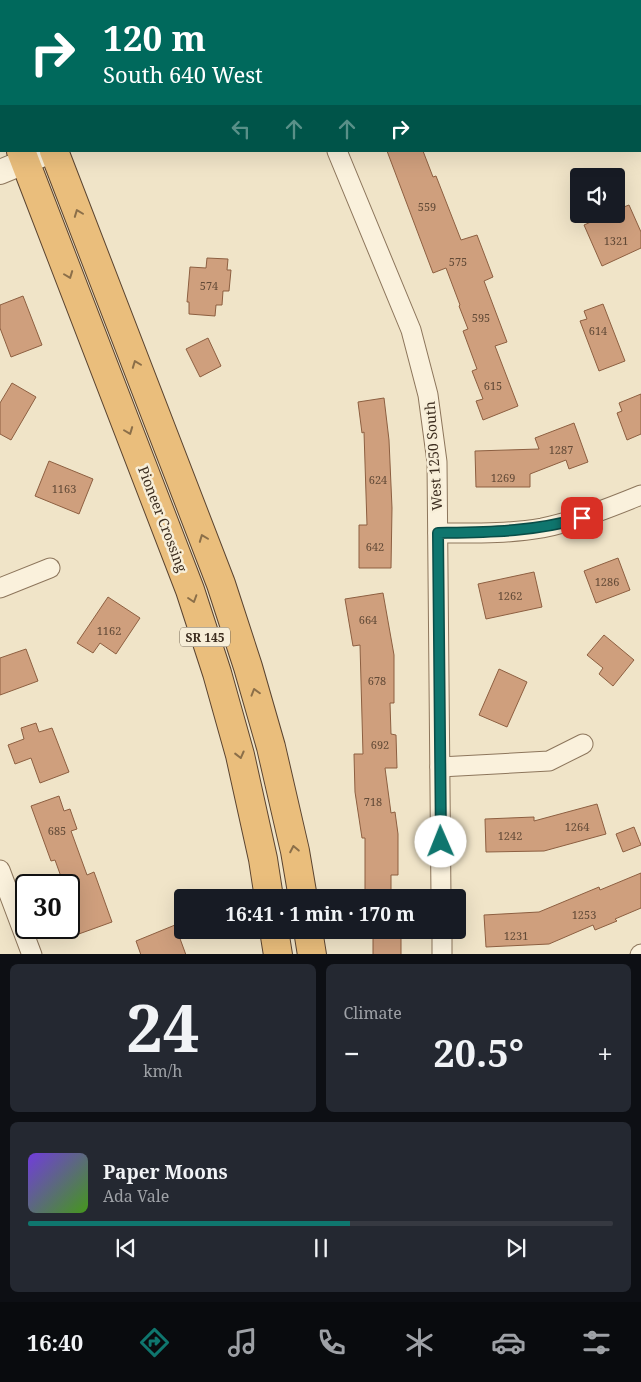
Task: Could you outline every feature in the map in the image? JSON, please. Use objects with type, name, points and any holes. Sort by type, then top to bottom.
[{"type":"highway","name":"SR 145","points":[[52,152],[221,584],[271,747],[295,851],[301,889]]},
{"type":"highway","name":"Pioneer Crossing","points":[[15,162],[190,590],[240,755],[263,859],[268,889]]},
{"type":"highway","points":[[276,939],[278,954]]},
{"type":"highway","points":[[310,939],[312,954]]},
{"type":"street","points":[[15,162],[49,152]]},
{"type":"street","name":"West 1250 South","points":[[337,152],[411,330],[426,385],[437,462],[441,889]]},
{"type":"street","points":[[438,533],[504,532],[542,528],[582,518],[641,495]]},
{"type":"street","points":[[0,588],[50,568]]},
{"type":"street","points":[[440,767],[548,761],[583,744]]},
{"type":"street","points":[[0,870],[31,954]]},
{"type":"street","points":[[442,939],[442,954]]},
{"type":"building","points":[[387,152],[423,152],[433,177],[436,176],[461,240],[477,235],[493,277],[484,281],[507,342],[495,346],[518,406],[483,420],[476,401],[483,399],[472,371],[477,369],[463,331],[468,329],[460,305],[446,268],[433,273]]},
{"type":"building","points":[[629,205],[641,232],[641,248],[602,266],[584,225],[589,223],[625,223],[625,207]]},
{"type":"building","points":[[207,258],[228,259],[227,270],[231,270],[229,291],[223,291],[222,305],[216,305],[215,316],[189,314],[189,302],[187,302],[190,267],[206,268]]},
{"type":"building","points":[[23,296],[42,345],[11,357],[0,328],[0,305]]},
{"type":"building","points":[[603,304],[625,361],[599,371],[580,321],[587,319],[584,311]]},
{"type":"building","points":[[208,338],[221,366],[200,377],[186,349]]},
{"type":"building","points":[[12,383],[36,397],[11,440],[0,434],[0,403]]},
{"type":"building","points":[[641,394],[641,434],[627,440],[617,413],[622,411],[619,403]]},
{"type":"building","points":[[384,398],[389,440],[392,508],[391,568],[359,568],[359,525],[367,525],[364,432],[362,433],[358,402]]},
{"type":"building","points":[[574,423],[588,462],[569,469],[566,460],[530,474],[530,487],[476,487],[475,451],[539,449],[535,438]]},
{"type":"building","points":[[49,461],[93,479],[79,514],[35,496]]},
{"type":"building","points":[[618,558],[630,590],[596,603],[584,571]]},
{"type":"building","points":[[534,572],[542,607],[486,619],[478,584]]},
{"type":"building","points":[[383,593],[394,655],[394,703],[390,703],[391,734],[396,735],[397,768],[385,768],[391,813],[395,812],[398,834],[398,875],[391,875],[391,889],[365,889],[365,838],[362,838],[355,792],[354,754],[363,754],[360,645],[353,646],[345,599]]},
{"type":"building","points":[[108,597],[140,618],[116,654],[100,643],[93,653],[77,643]]},
{"type":"building","points":[[604,635],[634,660],[613,686],[599,674],[603,668],[587,655]]},
{"type":"building","points":[[26,649],[38,681],[0,695],[0,658]]},
{"type":"building","points":[[499,669],[527,682],[507,727],[479,715]]},
{"type":"building","points":[[36,723],[39,732],[52,728],[69,772],[40,783],[31,758],[15,764],[8,745],[24,739],[21,728]]},
{"type":"building","points":[[59,796],[64,811],[70,809],[77,829],[71,831],[87,875],[94,872],[112,922],[80,934],[80,874],[60,874],[55,860],[51,861],[31,806]]},
{"type":"building","points":[[597,804],[606,834],[544,851],[486,852],[485,819],[534,817],[534,821]]},
{"type":"building","points":[[634,827],[641,845],[623,852],[616,834]]},
{"type":"building","points":[[641,873],[641,908],[615,919],[617,921],[595,930],[593,925],[549,944],[486,947],[484,915],[539,912],[599,887],[600,890]]},
{"type":"building","points":[[174,925],[174,939],[180,939],[186,954],[141,954],[136,941]]},
{"type":"building","points":[[373,939],[401,939],[401,954],[373,954]]},
{"type":"route","points":[[441,842],[438,533],[504,532],[542,528],[582,518]]}]
